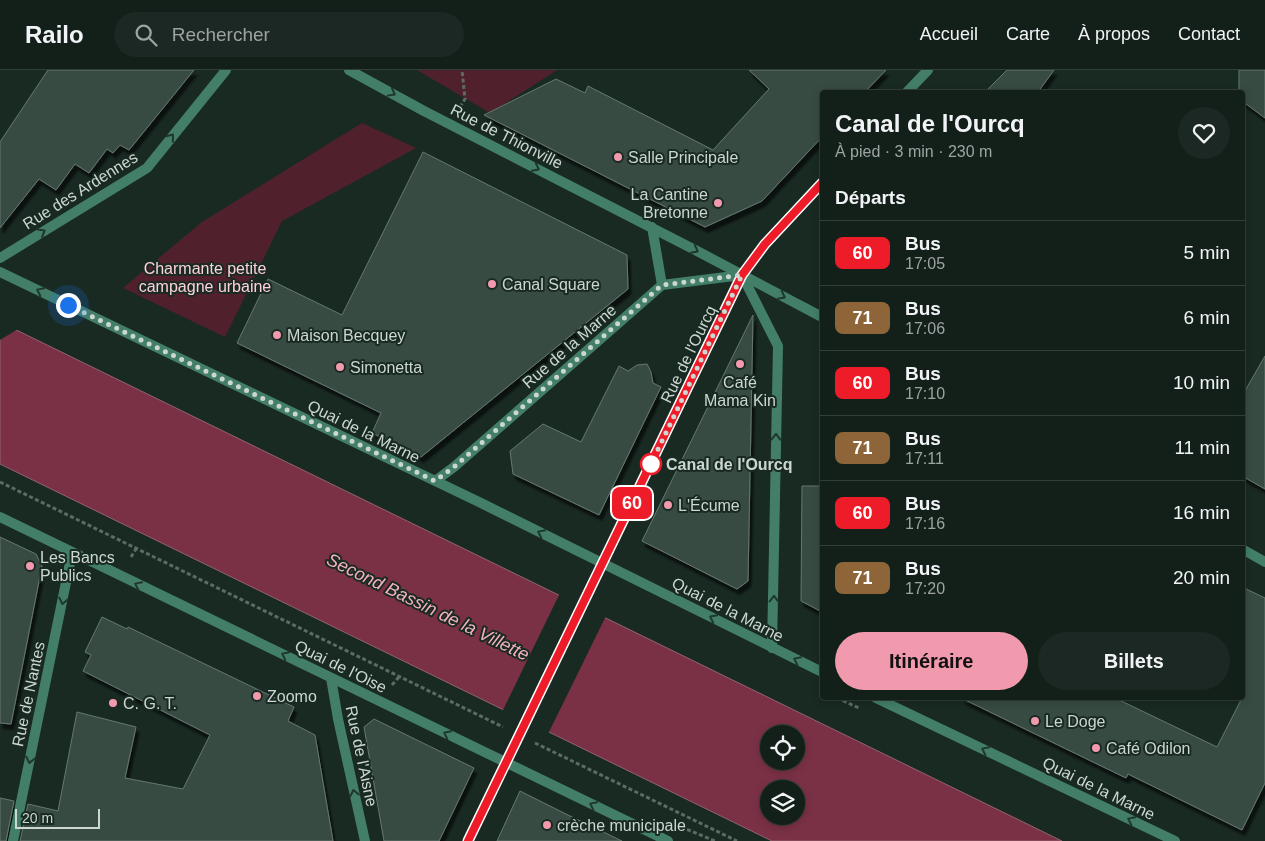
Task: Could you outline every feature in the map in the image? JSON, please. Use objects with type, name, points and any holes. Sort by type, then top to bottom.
[{"type":"street","name":"Rue des Ardennes","points":[[0,258],[147,168],[226,70]]},
{"type":"street","name":"Rue de Thionville","points":[[349,70],[424,111],[652,227],[820,316]]},
{"type":"street","points":[[909,90],[928,70]]},
{"type":"street","name":"Rue de l'Ourcq","points":[[468,841],[742,275],[765,244],[820,185]]},
{"type":"street","points":[[652,227],[662,285],[742,275],[778,346],[772,648]]},
{"type":"street","name":"Quai de la Marne","points":[[0,272],[488,506],[820,671]]},
{"type":"street","name":"Rue de la Marne","points":[[435,481],[454,467],[662,285]]},
{"type":"street","name":"Quai de l'Oise","points":[[0,517],[663,840]]},
{"type":"street","points":[[1245,551],[1265,562]]},
{"type":"street","name":"Rue de Nantes","points":[[13,841],[72,553]]},
{"type":"street","name":"Rue de l'Aisne","points":[[331,678],[338,719],[365,841]]},
{"type":"street","name":"Quai de la Marne","points":[[880,700],[1175,841]]},
{"type":"path","points":[[460,108],[465,98],[462,70]]},
{"type":"path","points":[[0,482],[506,729]]},
{"type":"path","points":[[131,557],[136,549]]},
{"type":"path","points":[[392,684],[399,677]]},
{"type":"path","points":[[532,742],[702,826],[737,841]]},
{"type":"path","points":[[688,829],[715,841]]},
{"type":"green space","points":[[417,70],[557,70],[490,113]]},
{"type":"green space","name":"Charmante petite campagne urbaine","points":[[362,123],[416,148],[282,221],[225,337],[123,288],[202,222]]},
{"type":"water","name":"Second Bassin de la Villette","points":[[0,322],[1062,841],[772,841],[0,464]]},
{"type":"pier","points":[[1,320],[18,329],[0,340]]},
{"type":"pier","points":[[560,593],[606,616],[548,734],[502,712]]},
{"type":"building","points":[[48,70],[194,70],[129,150],[120,145],[113,153],[107,149],[89,173],[75,164],[56,190],[39,179],[0,228],[0,142]]},
{"type":"building","points":[[749,70],[886,70],[867,90],[820,90],[820,139],[762,201],[705,227],[484,115],[556,79],[585,93],[588,86],[713,150],[769,89]]},
{"type":"building","points":[[1007,70],[1054,70],[1039,90],[987,90]]},
{"type":"building","points":[[1239,70],[1265,70],[1265,118],[1245,103],[1245,90],[1239,90]]},
{"type":"building","name":"Canal Square","points":[[423,152],[627,255],[628,289],[421,457],[372,433],[381,413],[237,343],[268,279],[342,315]]},
{"type":"building","points":[[753,315],[748,581],[737,589],[642,541]]},
{"type":"building","points":[[1265,356],[1265,489],[1245,478],[1245,391]]},
{"type":"building","points":[[647,364],[653,383],[661,387],[599,515],[513,474],[510,451],[543,424],[581,442],[619,366],[628,371],[637,365]]},
{"type":"building","points":[[802,486],[820,486],[820,611],[801,601]]},
{"type":"building","points":[[0,537],[36,554],[42,566],[11,724],[0,723]]},
{"type":"building","points":[[1245,588],[1265,598],[1265,783],[1242,830],[1128,774],[1126,778],[965,700],[1119,700],[1217,747],[1241,700],[1245,700]]},
{"type":"building","points":[[102,617],[127,629],[128,627],[294,707],[288,721],[315,735],[333,841],[20,841],[28,804],[58,811],[77,712],[136,727],[125,778],[183,789],[210,735],[83,671],[91,655],[85,652]]},
{"type":"building","points":[[374,719],[474,768],[439,841],[384,841],[364,727]]},
{"type":"building","name":"crèche municipale","points":[[520,791],[568,815],[622,841],[497,841]]},
{"type":"building","points":[[0,798],[14,801],[6,841],[0,841]]},
{"type":"bus line","name":"60","points":[[468,841],[742,275],[765,244],[820,185]]},
{"type":"place","name":"Salle Principale","points":[[618,157]]},
{"type":"place","name":"La Cantine Bretonne","points":[[718,203]]},
{"type":"place","name":"Canal Square","points":[[492,284]]},
{"type":"place","name":"Maison Becquey","points":[[277,335]]},
{"type":"place","name":"Café Mama Kin","points":[[740,364]]},
{"type":"place","name":"Simonetta","points":[[340,367]]},
{"type":"place","name":"Canal de l'Ourcq","points":[[651,464]]},
{"type":"place","name":"L'Écume","points":[[668,505]]},
{"type":"place","name":"Les Bancs Publics","points":[[30,566]]},
{"type":"place","name":"Zoomo","points":[[257,696]]},
{"type":"place","name":"C. G. T.","points":[[113,703]]},
{"type":"place","name":"Le Doge","points":[[1035,721]]},
{"type":"place","name":"Café Odilon","points":[[1096,748]]},
{"type":"place","name":"crèche municipale","points":[[547,825]]},
{"type":"route","points":[[68,305],[435,481],[454,467],[662,285],[742,275],[651,464]]}]
